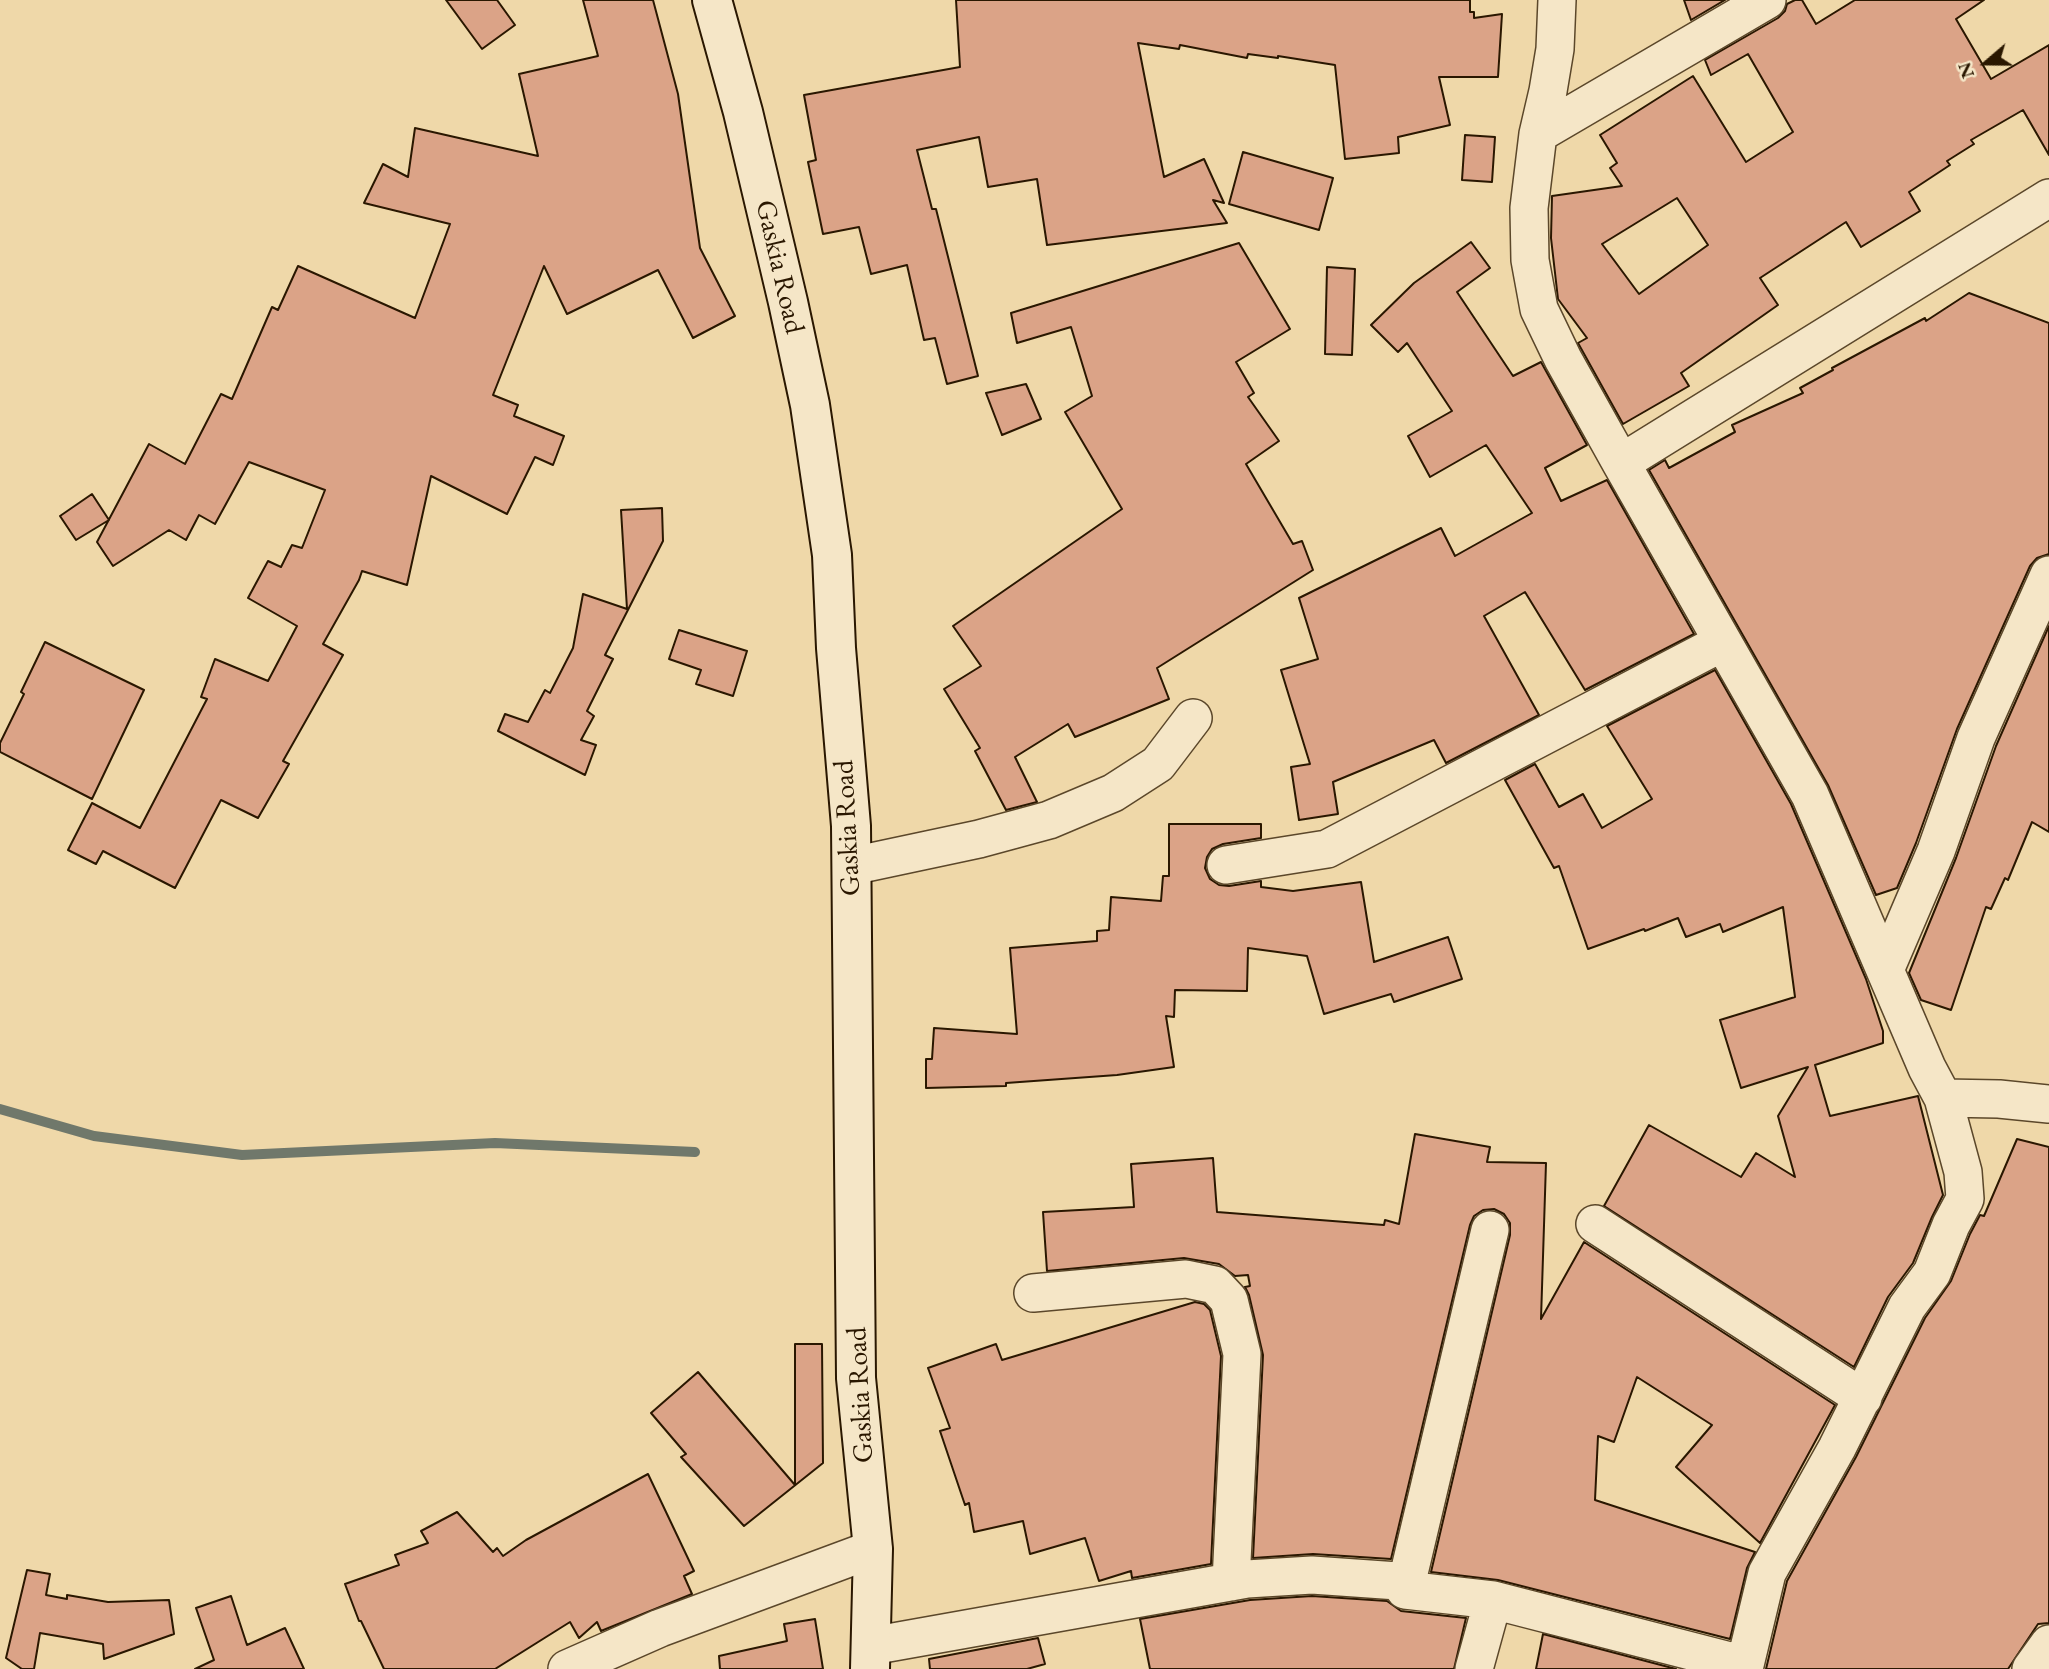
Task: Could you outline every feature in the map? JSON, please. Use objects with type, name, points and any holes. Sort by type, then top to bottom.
[{"type":"main road","name":"Gaskia Road","points":[[712,0],[759,176],[810,405],[832,555],[838,675],[851,826],[856,1378],[873,1549],[871,1658]]},
{"type":"street","points":[[871,1658],[1231,1582],[1312,1575],[1398,1581],[1405,1590],[1493,1600],[1744,1667],[1767,1573],[1863,1398],[1907,1307],[1932,1273],[1951,1225],[1965,1199],[1963,1172],[1943,1098],[1927,1068],[1810,795],[1620,463],[1539,309],[1530,260],[1529,208],[1538,134],[1555,49],[1557,0]]},
{"type":"street","points":[[1538,134],[1767,0]]},
{"type":"street","points":[[1620,463],[2049,198]]},
{"type":"street","points":[[1885,970],[1936,851],[1976,738],[2049,575]]},
{"type":"street","points":[[1226,865],[1327,849],[1723,642]]},
{"type":"street","points":[[852,866],[979,839],[1049,820],[1112,793],[1158,764],[1193,718]]},
{"type":"street","points":[[1943,1098],[1999,1099],[2049,1104]]},
{"type":"street","points":[[1595,1224],[1863,1398]]},
{"type":"street","points":[[1405,1590],[1490,1230]]},
{"type":"street","points":[[1033,1293],[1186,1279],[1215,1285],[1229,1300],[1242,1354],[1231,1582]]},
{"type":"street","points":[[567,1669],[660,1628],[873,1549]]},
{"type":"street","points":[[1474,1669],[1493,1600]]},
{"type":"street","points":[[2031,1669],[2049,1644]]},
{"type":"building","points":[[446,0],[497,0],[515,25],[482,49]]},
{"type":"building","points":[[583,0],[653,0],[678,94],[700,248],[735,316],[693,338],[658,270],[567,314],[544,266],[493,395],[518,405],[514,416],[564,436],[553,465],[535,457],[507,514],[431,476],[407,585],[362,571],[323,644],[343,655],[283,761],[289,764],[258,818],[221,800],[175,888],[103,851],[96,864],[68,850],[92,803],[140,828],[207,699],[201,697],[215,659],[268,681],[297,626],[248,598],[268,561],[281,567],[292,545],[302,548],[325,490],[249,462],[215,524],[199,515],[186,540],[169,530],[113,566],[97,542],[149,444],[185,464],[221,394],[232,399],[272,307],[278,310],[298,266],[415,318],[450,224],[364,203],[383,164],[408,177],[415,128],[538,156],[519,74],[598,56]]},
{"type":"building","points":[[956,0],[1470,0],[1470,12],[1474,12],[1474,18],[1502,14],[1498,77],[1439,77],[1450,125],[1398,137],[1399,153],[1345,159],[1335,65],[1278,56],[1248,54],[1247,58],[1180,45],[1179,49],[1138,43],[1164,177],[1204,159],[1224,203],[1213,200],[1227,223],[1047,245],[1037,179],[988,187],[979,137],[917,150],[932,209],[936,209],[978,376],[947,384],[935,338],[924,340],[907,265],[871,274],[859,227],[823,234],[808,162],[816,160],[804,95],[960,67]]},
{"type":"building","points":[[1684,0],[1725,0],[1691,20]]},
{"type":"building","points":[[1802,0],[1816,24],[1855,0],[1984,0],[1956,19],[1991,79],[2049,45],[2049,155],[2023,110],[1971,140],[1974,144],[1947,161],[1950,165],[1909,192],[1920,211],[1861,247],[1846,222],[1760,278],[1778,305],[1681,373],[1689,386],[1623,424],[1578,343],[1587,338],[1558,299],[1551,238],[1552,196],[1622,186],[1610,168],[1617,163],[1600,135],[1693,76],[1746,162],[1793,132],[1748,54],[1711,75],[1705,60],[1778,18],[1785,11],[1787,4]],"holes":[[[1677,198],[1708,245],[1639,294],[1602,244]]]},
{"type":"building","points":[[1465,135],[1495,137],[1492,182],[1462,180]]},
{"type":"building","points":[[1243,152],[1333,178],[1319,230],[1229,204]]},
{"type":"building","points":[[1471,242],[1490,268],[1457,292],[1513,376],[1541,362],[1587,445],[1545,468],[1561,501],[1607,480],[1694,634],[1585,690],[1525,592],[1484,616],[1539,715],[1446,763],[1434,740],[1333,782],[1338,814],[1299,820],[1291,767],[1310,764],[1281,670],[1318,659],[1299,598],[1441,528],[1455,556],[1532,513],[1486,445],[1430,477],[1408,436],[1452,411],[1407,343],[1398,352],[1371,325],[1414,283]]},
{"type":"building","points":[[1239,243],[1290,329],[1236,362],[1254,393],[1248,397],[1279,441],[1246,464],[1293,544],[1302,541],[1313,570],[1157,668],[1169,699],[1075,737],[1068,724],[1015,757],[1037,802],[1006,810],[975,751],[980,748],[944,689],[981,666],[953,626],[1122,509],[1065,412],[1092,396],[1071,327],[1017,343],[1011,313]]},
{"type":"building","points":[[1327,267],[1355,269],[1352,355],[1325,354]]},
{"type":"building","points":[[1969,293],[2049,323],[2049,554],[2037,558],[2030,566],[1957,729],[1897,888],[1876,895],[1828,785],[1649,470],[1665,460],[1669,468],[1735,432],[1732,425],[1803,393],[1800,388],[1833,370],[1832,368],[1925,318],[1926,321]]},
{"type":"building","points":[[1026,384],[1041,419],[1002,435],[986,393]]},
{"type":"building","points":[[92,494],[109,520],[76,540],[60,516]]},
{"type":"building","points":[[662,508],[663,541],[605,655],[613,659],[587,711],[594,716],[581,740],[596,745],[585,775],[498,731],[505,714],[528,722],[545,690],[550,693],[573,648],[583,594],[627,609],[621,510]]},
{"type":"building","points":[[2049,626],[2049,832],[2032,822],[2008,880],[2005,878],[1991,909],[1986,907],[1951,1010],[1921,1000],[1909,973],[1956,858],[1996,746]]},
{"type":"building","points":[[679,630],[747,651],[733,696],[696,684],[701,670],[669,659]]},
{"type":"building","points":[[45,642],[144,690],[92,799],[0,752],[0,743]]},
{"type":"building","points":[[1715,670],[1791,804],[1866,979],[1883,1031],[1883,1043],[1815,1065],[1830,1116],[1918,1096],[1943,1195],[1913,1263],[1888,1297],[1854,1367],[1604,1206],[1649,1125],[1741,1177],[1756,1153],[1795,1177],[1778,1116],[1808,1067],[1741,1088],[1720,1020],[1795,997],[1783,907],[1723,932],[1720,924],[1686,937],[1678,918],[1588,949],[1559,866],[1554,868],[1505,780],[1535,764],[1559,807],[1583,794],[1602,828],[1652,799],[1607,726]]},
{"type":"building","points":[[1169,824],[1261,824],[1261,838],[1223,844],[1212,849],[1205,868],[1210,879],[1219,885],[1229,886],[1261,881],[1261,887],[1293,891],[1361,882],[1374,962],[1448,937],[1462,979],[1394,1002],[1391,994],[1324,1014],[1307,956],[1248,948],[1247,991],[1175,990],[1174,1017],[1166,1016],[1174,1067],[1117,1075],[1006,1083],[1006,1086],[926,1088],[926,1059],[932,1059],[934,1028],[1017,1034],[1010,948],[1097,941],[1097,931],[1109,930],[1111,897],[1161,901],[1163,876],[1169,876]]},
{"type":"building","points":[[1415,1134],[1490,1147],[1487,1162],[1546,1163],[1541,1319],[1584,1242],[1835,1405],[1760,1543],[1676,1467],[1712,1425],[1637,1377],[1614,1442],[1598,1436],[1595,1500],[1755,1552],[1747,1568],[1730,1639],[1498,1580],[1431,1572],[1510,1235],[1510,1223],[1504,1214],[1494,1209],[1483,1210],[1474,1216],[1470,1225],[1391,1559],[1313,1554],[1253,1558],[1263,1355],[1245,1287],[1250,1286],[1248,1275],[1235,1276],[1219,1264],[1184,1258],[1047,1271],[1043,1212],[1134,1207],[1131,1164],[1213,1158],[1217,1212],[1384,1225],[1385,1220],[1399,1224]]},
{"type":"building","points":[[2017,1139],[2049,1147],[2049,1623],[2038,1624],[2008,1669],[1766,1669],[1787,1581],[1856,1457],[1925,1318],[1951,1281],[1970,1234],[1980,1215],[1984,1216]]},
{"type":"building","points":[[1195,1302],[1204,1304],[1210,1310],[1221,1356],[1211,1564],[1132,1578],[1131,1571],[1099,1581],[1085,1538],[1030,1554],[1023,1521],[974,1532],[969,1503],[965,1505],[940,1431],[950,1428],[928,1368],[996,1344],[1002,1360]]},
{"type":"building","points":[[795,1344],[822,1344],[823,1463],[744,1526],[681,1457],[686,1454],[651,1413],[698,1372],[795,1485]]},
{"type":"building","points":[[648,1474],[694,1571],[684,1576],[692,1594],[601,1631],[597,1622],[579,1638],[570,1622],[495,1669],[384,1669],[359,1621],[345,1584],[399,1565],[395,1555],[428,1543],[421,1531],[457,1512],[493,1552],[497,1548],[503,1556],[526,1540]]},
{"type":"building","points":[[27,1570],[50,1574],[46,1595],[67,1599],[67,1595],[108,1602],[169,1600],[174,1634],[104,1659],[103,1644],[40,1633],[34,1669],[22,1669],[6,1658]]},
{"type":"building","points":[[231,1596],[247,1645],[285,1628],[304,1669],[195,1669],[214,1660],[196,1608]]},
{"type":"building","points":[[1312,1596],[1387,1601],[1401,1611],[1466,1618],[1454,1669],[1150,1669],[1140,1619],[1250,1600]]},
{"type":"building","points":[[815,1619],[823,1669],[720,1669],[719,1656],[787,1641],[784,1624]]},
{"type":"building","points":[[1543,1634],[1676,1669],[1536,1669]]},
{"type":"building","points":[[1038,1638],[1045,1664],[1027,1669],[930,1669],[929,1659]]},
{"type":"waterway","points":[[0,1109],[94,1136],[242,1155],[495,1143],[695,1152]]}]
